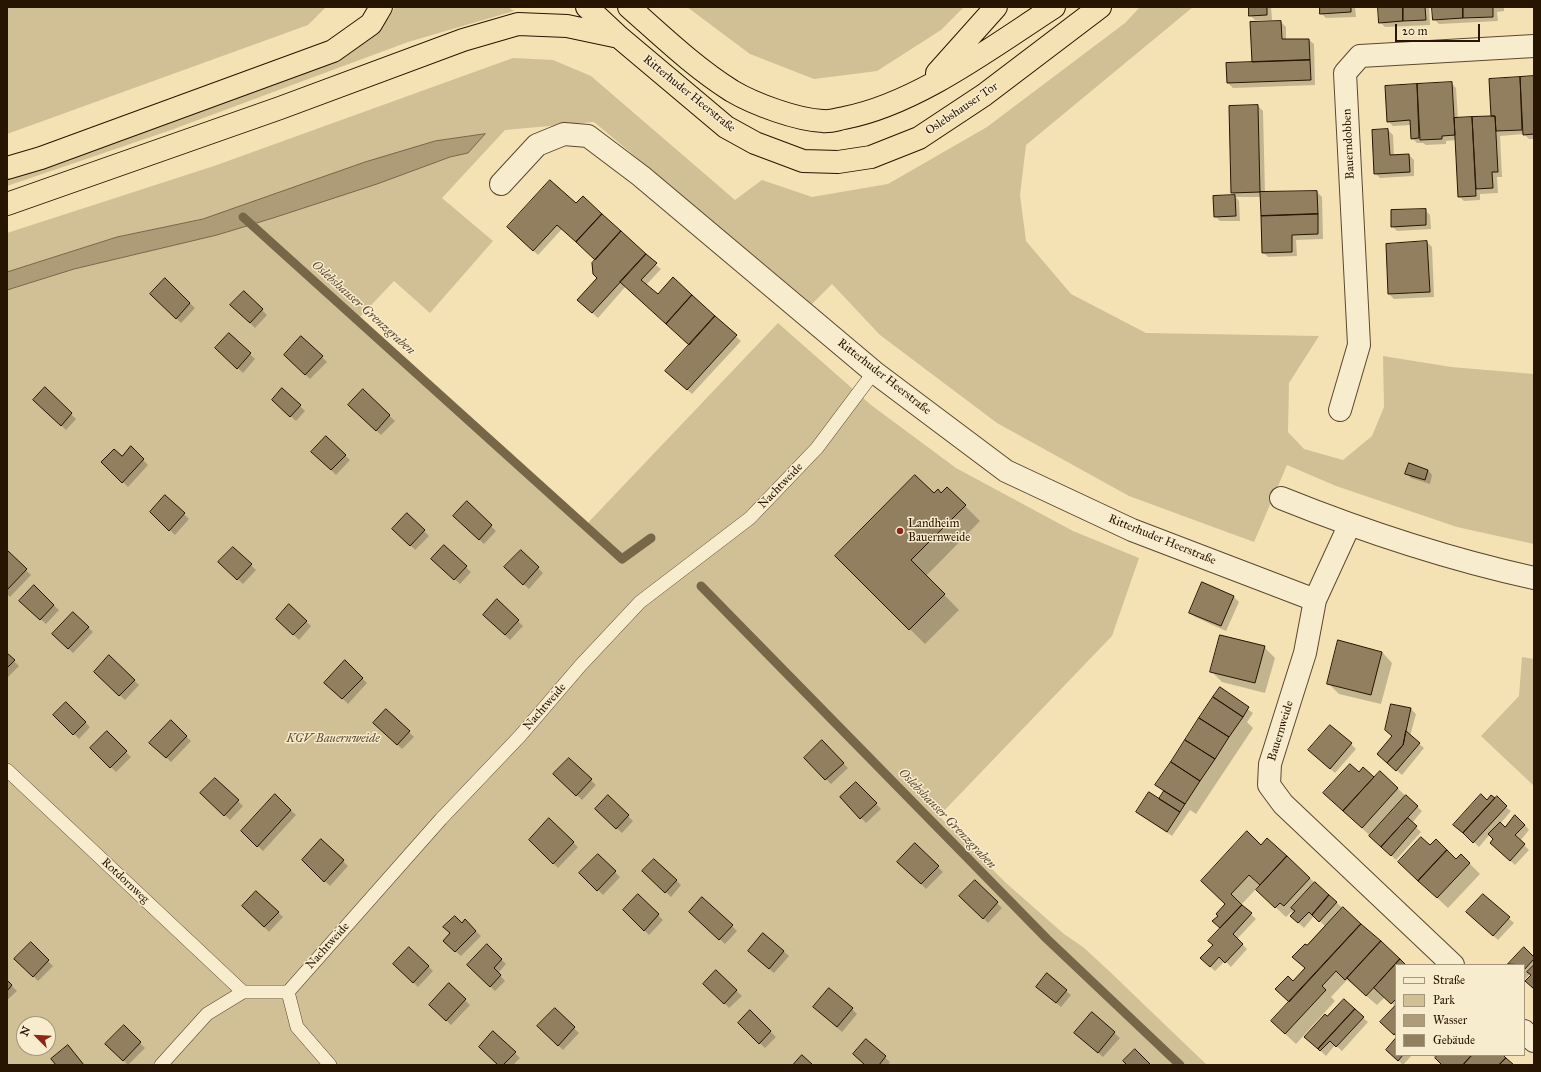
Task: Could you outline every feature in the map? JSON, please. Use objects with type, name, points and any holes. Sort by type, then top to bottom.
[{"type":"highway","points":[[7,168],[41,158],[333,51],[371,24],[381,7]]},
{"type":"highway","name":"Ritterhuder Heerstraße","points":[[587,7],[619,38],[726,127],[755,143],[803,160]]},
{"type":"highway","points":[[629,7],[704,72],[734,92],[785,114],[824,122],[867,114],[921,90],[992,48],[1054,7]]},
{"type":"highway","points":[[921,90],[996,7]]},
{"type":"highway","name":"Oslebshauser Tor","points":[[803,160],[838,162],[871,157],[918,138],[984,95],[1100,7]]},
{"type":"highway","points":[[7,204],[280,108],[463,40],[518,24],[567,26],[619,38]]},
{"type":"street","name":"Bauerndobben","points":[[1340,410],[1359,345],[1345,73],[1360,56],[1534,46]]},
{"type":"street","name":"Ritterhuder Heerstraße","points":[[501,184],[537,145],[564,134],[588,136],[641,176],[874,372],[1006,471],[1132,530],[1315,600]]},
{"type":"street","points":[[1281,498],[1349,526],[1487,568],[1534,578]]},
{"type":"street","name":"Bauernweide","points":[[1349,526],[1315,600],[1305,653],[1270,764],[1269,785],[1283,804],[1453,964]]},
{"type":"street","points":[[1525,1032],[1534,1041]]},
{"type":"lane","name":"Nachtweide","points":[[288,992],[441,819],[520,736],[580,666],[640,602],[750,518],[817,448],[874,372]]},
{"type":"lane","name":"Rotdornweg","points":[[7,770],[243,992]]},
{"type":"lane","points":[[161,1065],[207,1014],[243,992],[288,992],[297,1027],[330,1065]]},
{"type":"green space","points":[[7,7],[326,7],[308,25],[7,134]]},
{"type":"green space","points":[[395,7],[508,7],[514,11],[408,42],[171,130],[7,186],[7,176],[372,35],[388,19]]},
{"type":"green space","points":[[687,7],[964,7],[941,30],[877,71],[814,79],[750,54]]},
{"type":"green space","name":"KGV Bauernweide","points":[[1140,7],[1193,7],[1026,145],[1020,195],[1026,241],[1071,294],[1146,333],[1319,336],[1289,383],[1288,432],[1304,449],[1343,460],[1372,436],[1384,407],[1383,356],[1451,367],[1534,374],[1534,544],[1457,527],[1336,486],[1287,465],[1254,542],[1129,496],[997,423],[880,335],[832,284],[812,304],[594,122],[505,130],[442,198],[493,241],[430,313],[394,281],[359,318],[583,528],[778,323],[871,405],[956,468],[1073,531],[1139,558],[1112,636],[939,816],[1006,883],[1064,934],[1083,947],[1207,1065],[7,1065],[7,290],[74,269],[217,235],[273,218],[450,157],[468,153],[484,134],[203,219],[117,237],[7,272],[7,233],[214,166],[513,58],[553,60],[591,76],[735,200],[762,180],[812,197],[888,184],[987,127],[1125,23]]},
{"type":"green space","points":[[1522,657],[1534,659],[1534,786],[1481,736],[1519,696]]},
{"type":"water","points":[[485,134],[468,153],[450,157],[377,184],[273,218],[217,235],[74,269],[7,290],[7,272],[117,237],[203,219],[365,162],[435,141]]},
{"type":"building","points":[[1249,7],[1267,7],[1267,15],[1249,16]]},
{"type":"building","points":[[1320,7],[1351,7],[1351,12],[1320,14]]},
{"type":"building","points":[[1378,7],[1403,7],[1403,21],[1379,23]]},
{"type":"building","points":[[1403,7],[1425,7],[1426,20],[1403,21]]},
{"type":"building","points":[[1432,7],[1463,7],[1463,18],[1433,20]]},
{"type":"building","points":[[1463,7],[1493,7],[1493,17],[1463,18]]},
{"type":"building","points":[[1281,21],[1282,39],[1309,39],[1310,60],[1252,62],[1250,22]]},
{"type":"building","points":[[1310,60],[1311,80],[1227,83],[1226,63]]},
{"type":"building","points":[[1534,76],[1534,134],[1523,135],[1520,77]]},
{"type":"building","points":[[1520,77],[1522,130],[1496,131],[1495,116],[1491,116],[1489,79]]},
{"type":"building","points":[[1452,82],[1455,135],[1442,136],[1442,139],[1420,140],[1417,84]]},
{"type":"building","points":[[1417,84],[1419,138],[1411,139],[1410,120],[1387,122],[1385,86]]},
{"type":"building","points":[[1258,105],[1260,192],[1231,193],[1229,106]]},
{"type":"building","points":[[1495,116],[1498,172],[1492,172],[1493,188],[1476,189],[1472,117]]},
{"type":"building","points":[[1472,117],[1476,196],[1458,197],[1454,118]]},
{"type":"building","points":[[1388,129],[1390,155],[1409,154],[1410,172],[1374,174],[1372,130]]},
{"type":"building","points":[[550,180],[576,203],[583,196],[602,214],[576,242],[557,225],[533,251],[507,227]]},
{"type":"building","points":[[1317,191],[1318,214],[1261,216],[1260,192]]},
{"type":"building","points":[[1235,195],[1236,216],[1214,217],[1213,196]]},
{"type":"building","points":[[1426,209],[1426,225],[1391,227],[1391,210]]},
{"type":"building","points":[[602,214],[621,231],[595,260],[576,242]]},
{"type":"building","points":[[1318,214],[1318,234],[1292,235],[1292,252],[1262,253],[1261,216]]},
{"type":"building","points":[[621,231],[646,254],[592,313],[577,300],[597,278],[593,274],[592,263]]},
{"type":"building","points":[[1427,241],[1430,292],[1388,294],[1386,244]]},
{"type":"building","points":[[646,254],[657,263],[641,280],[658,294],[673,277],[692,295],[666,324],[620,282]]},
{"type":"building","points":[[165,278],[190,303],[176,319],[150,294]]},
{"type":"building","points":[[244,291],[263,309],[250,323],[230,305]]},
{"type":"building","points":[[692,295],[715,316],[689,345],[666,324]]},
{"type":"building","points":[[715,316],[737,335],[687,390],[665,371]]},
{"type":"building","points":[[229,333],[251,353],[237,369],[215,348]]},
{"type":"building","points":[[301,336],[323,356],[305,375],[284,355]]},
{"type":"building","points":[[45,387],[72,413],[61,426],[33,400]]},
{"type":"building","points":[[282,388],[301,405],[290,417],[272,400]]},
{"type":"building","points":[[363,389],[390,415],[376,431],[348,405]]},
{"type":"building","points":[[326,436],[346,455],[331,470],[311,452]]},
{"type":"building","points":[[131,446],[144,459],[122,483],[101,462],[114,449],[122,456]]},
{"type":"building","points":[[1409,463],[1428,470],[1425,480],[1405,474]]},
{"type":"building","name":"Landheim Bauernweide","points":[[915,475],[934,493],[938,489],[941,493],[947,487],[966,505],[911,560],[945,594],[909,630],[835,556]]},
{"type":"building","points":[[165,495],[185,513],[169,531],[150,512]]},
{"type":"building","points":[[467,501],[492,525],[479,540],[453,516]]},
{"type":"building","points":[[407,513],[425,530],[410,546],[392,529]]},
{"type":"building","points":[[444,545],[467,566],[454,580],[431,559]]},
{"type":"building","points":[[233,547],[252,564],[237,580],[218,562]]},
{"type":"building","points":[[7,550],[27,569],[7,590]]},
{"type":"building","points":[[521,550],[539,567],[523,585],[504,567]]},
{"type":"building","points":[[1202,582],[1234,596],[1221,626],[1189,613]]},
{"type":"building","points":[[34,585],[54,605],[40,620],[19,601]]},
{"type":"building","points":[[497,599],[519,620],[505,635],[483,615]]},
{"type":"building","points":[[289,604],[307,621],[293,635],[276,619]]},
{"type":"building","points":[[73,612],[89,627],[68,649],[52,634]]},
{"type":"building","points":[[1220,635],[1265,646],[1255,683],[1210,672]]},
{"type":"building","points":[[1338,640],[1382,652],[1371,695],[1327,684]]},
{"type":"building","points":[[7,653],[15,660],[7,668]]},
{"type":"building","points":[[109,655],[135,680],[119,696],[94,672]]},
{"type":"building","points":[[345,660],[363,678],[342,699],[324,683]]},
{"type":"building","points":[[1220,687],[1249,707],[1243,717],[1213,697]]},
{"type":"building","points":[[1213,697],[1243,717],[1229,737],[1199,718]]},
{"type":"building","points":[[66,702],[86,722],[73,735],[53,715]]},
{"type":"building","points":[[1391,704],[1411,708],[1403,745],[1387,763],[1377,754],[1392,736],[1385,730]]},
{"type":"building","points":[[386,709],[410,731],[397,745],[373,723]]},
{"type":"building","points":[[1199,718],[1229,737],[1215,759],[1185,740]]},
{"type":"building","points":[[171,720],[187,736],[166,758],[149,743]]},
{"type":"building","points":[[1330,725],[1352,743],[1330,769],[1308,750]]},
{"type":"building","points":[[107,731],[127,751],[110,768],[90,748]]},
{"type":"building","points":[[1406,731],[1420,743],[1396,771],[1387,763],[1403,745]]},
{"type":"building","points":[[822,740],[844,763],[825,780],[804,758]]},
{"type":"building","points":[[1185,740],[1215,759],[1200,781],[1171,762]]},
{"type":"building","points":[[569,758],[592,779],[576,796],[553,774]]},
{"type":"building","points":[[1171,762],[1200,781],[1185,804],[1155,785]]},
{"type":"building","points":[[1350,764],[1359,772],[1363,767],[1374,777],[1343,811],[1323,793]]},
{"type":"building","points":[[1380,771],[1398,788],[1362,828],[1343,811]]},
{"type":"building","points":[[215,778],[239,800],[224,816],[200,793]]},
{"type":"building","points":[[856,782],[877,803],[860,819],[840,797]]},
{"type":"building","points":[[1164,791],[1185,804],[1180,812],[1159,799]]},
{"type":"building","points":[[1149,792],[1180,812],[1167,832],[1136,812]]},
{"type":"building","points":[[275,794],[291,810],[257,847],[241,831]]},
{"type":"building","points":[[1481,794],[1487,800],[1491,795],[1495,798],[1463,833],[1453,825]]},
{"type":"building","points":[[608,795],[629,815],[616,829],[595,809]]},
{"type":"building","points":[[1406,795],[1418,806],[1381,847],[1369,836]]},
{"type":"building","points":[[1497,796],[1507,806],[1473,843],[1463,833]]},
{"type":"building","points":[[1515,815],[1525,825],[1515,835],[1525,844],[1510,861],[1490,843],[1493,839],[1488,834],[1500,822],[1505,827]]},
{"type":"building","points":[[549,818],[574,842],[553,864],[529,840]]},
{"type":"building","points":[[1408,818],[1417,826],[1391,856],[1381,847]]},
{"type":"building","points":[[1247,831],[1261,845],[1267,838],[1287,856],[1260,885],[1249,875],[1231,894],[1242,905],[1220,928],[1212,921],[1218,916],[1216,914],[1225,904],[1201,881]]},
{"type":"building","points":[[1421,837],[1430,845],[1436,839],[1447,850],[1418,881],[1398,862]]},
{"type":"building","points":[[321,839],[344,860],[324,882],[302,860]]},
{"type":"building","points":[[915,843],[939,866],[921,884],[897,862]]},
{"type":"building","points":[[1447,850],[1456,859],[1461,854],[1470,863],[1437,898],[1418,881]]},
{"type":"building","points":[[598,854],[616,871],[597,891],[579,873]]},
{"type":"building","points":[[1287,856],[1310,878],[1284,906],[1280,903],[1275,908],[1256,890]]},
{"type":"building","points":[[654,859],[677,880],[665,893],[642,871]]},
{"type":"building","points":[[975,880],[998,902],[983,919],[959,896]]},
{"type":"building","points":[[1315,882],[1329,895],[1312,915],[1309,912],[1298,923],[1290,916],[1295,911],[1291,908]]},
{"type":"building","points":[[256,891],[279,912],[264,927],[242,906]]},
{"type":"building","points":[[638,894],[659,914],[644,931],[623,910]]},
{"type":"building","points":[[1483,894],[1510,917],[1493,936],[1466,912]]},
{"type":"building","points":[[1329,895],[1337,902],[1319,922],[1312,915]]},
{"type":"building","points":[[702,897],[733,925],[719,940],[689,912]]},
{"type":"building","points":[[1242,905],[1252,913],[1233,934],[1243,944],[1225,963],[1219,957],[1210,967],[1200,958],[1213,945],[1208,941]]},
{"type":"building","points":[[1343,907],[1361,924],[1289,1002],[1275,989],[1288,976],[1293,981],[1305,968],[1292,957],[1305,944],[1307,945]]},
{"type":"building","points":[[455,916],[462,923],[465,919],[476,931],[455,952],[443,941],[450,933],[443,927]]},
{"type":"building","points":[[1361,924],[1381,941],[1345,980],[1336,971],[1322,986],[1326,990],[1285,1034],[1271,1021]]},
{"type":"building","points":[[763,933],[784,951],[769,969],[748,951]]},
{"type":"building","points":[[1381,941],[1400,959],[1366,996],[1347,978]]},
{"type":"building","points":[[31,942],[49,960],[33,977],[14,959]]},
{"type":"building","points":[[487,944],[502,959],[494,968],[501,975],[490,987],[467,965]]},
{"type":"building","points":[[409,947],[429,966],[413,983],[393,964]]},
{"type":"building","points":[[1524,947],[1534,957],[1534,959],[1525,969],[1525,964],[1508,964]]},
{"type":"building","points":[[1400,959],[1405,964],[1396,964]]},
{"type":"building","points":[[1395,965],[1395,1000],[1391,1004],[1374,988]]},
{"type":"building","points":[[1534,965],[1534,989],[1525,981],[1531,975],[1527,972]]},
{"type":"building","points":[[716,970],[737,990],[724,1004],[703,984]]},
{"type":"building","points":[[1047,973],[1067,990],[1056,1003],[1036,987]]},
{"type":"building","points":[[7,980],[12,985],[7,991]]},
{"type":"building","points":[[449,983],[466,999],[446,1021],[429,1005]]},
{"type":"building","points":[[829,988],[853,1008],[837,1027],[813,1007]]},
{"type":"building","points":[[1344,999],[1355,1009],[1318,1049],[1304,1037],[1325,1014],[1327,1016]]},
{"type":"building","points":[[1395,1006],[1394,1035],[1380,1022]]},
{"type":"building","points":[[555,1008],[575,1027],[558,1046],[537,1026]]},
{"type":"building","points":[[1355,1009],[1364,1017],[1336,1047],[1330,1041],[1320,1051],[1318,1049]]},
{"type":"building","points":[[750,1010],[771,1031],[759,1044],[738,1023]]},
{"type":"building","points":[[1092,1012],[1115,1032],[1098,1053],[1074,1033]]},
{"type":"building","points":[[124,1025],[141,1042],[123,1061],[105,1044]]},
{"type":"building","points":[[493,1031],[516,1052],[503,1065],[498,1065],[479,1047]]},
{"type":"building","points":[[866,1039],[886,1056],[879,1065],[865,1065],[853,1054]]},
{"type":"building","points":[[1395,1039],[1395,1056],[1402,1056],[1398,1061],[1386,1050]]},
{"type":"building","points":[[68,1045],[84,1065],[56,1065],[51,1059]]},
{"type":"building","points":[[1135,1049],[1150,1064],[1149,1065],[1127,1065],[1123,1061]]},
{"type":"building","points":[[802,1055],[813,1065],[793,1065]]},
{"type":"building","points":[[1437,1056],[1471,1056],[1463,1065],[1442,1065],[1435,1058]]},
{"type":"building","points":[[1471,1056],[1504,1056],[1506,1058],[1499,1065],[1463,1065]]},
{"type":"building","points":[[1506,1058],[1514,1065],[1499,1065]]},
{"type":"waterway","name":"Oslebshauser Grenzgraben","points":[[243,217],[622,559],[651,538]]},
{"type":"waterway","name":"Oslebshauser Grenzgraben","points":[[701,586],[1047,939],[1180,1065]]},
{"type":"place","name":"Landheim Bauernweide","points":[[900,531]]}]
